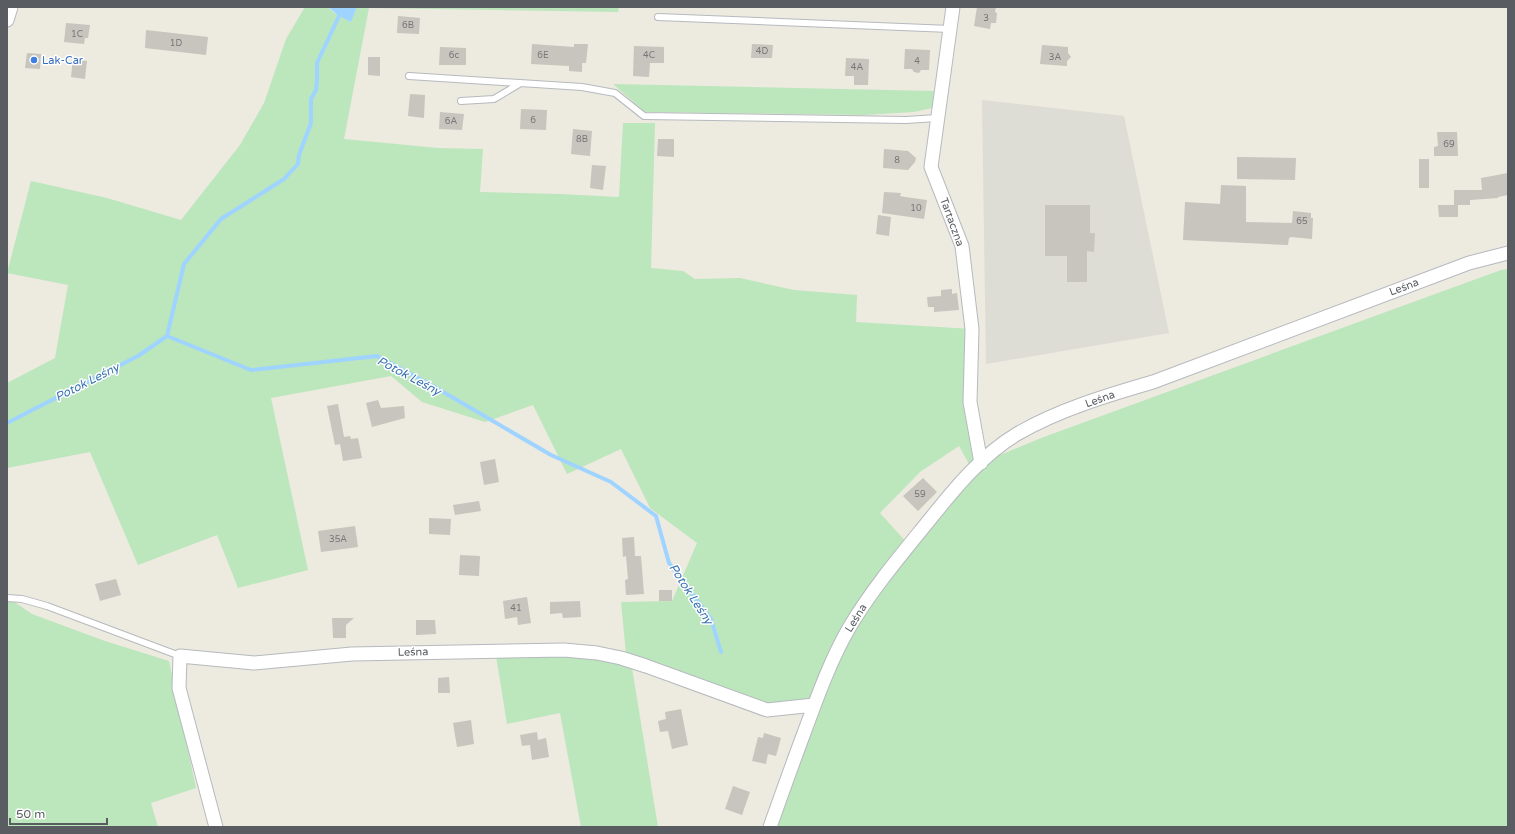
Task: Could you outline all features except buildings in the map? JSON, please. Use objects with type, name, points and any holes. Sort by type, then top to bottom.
[{"type":"street","points":[[7,20],[11,7]]},
{"type":"street","name":"Tartaczna","points":[[953,7],[931,167],[962,246],[972,329],[970,402],[981,463]]},
{"type":"street","name":"Leśna","points":[[770,827],[814,705],[836,652],[864,604],[944,502],[981,463],[1000,446],[1017,434],[1066,412],[1166,377],[1469,263],[1508,253]]},
{"type":"street","name":"Leśna","points":[[180,656],[254,663],[352,654],[564,650],[597,653],[621,658],[767,710],[814,705]]},
{"type":"street","points":[[180,656],[179,688],[216,827]]},
{"type":"lane","points":[[658,17],[950,29]]},
{"type":"lane","points":[[409,76],[582,87],[615,93],[644,116],[906,120],[937,118]]},
{"type":"lane","points":[[461,101],[494,99],[519,84]]},
{"type":"lane","points":[[7,598],[22,599],[47,606],[180,656]]},
{"type":"shaded area","points":[[982,100],[1124,116],[1169,333],[986,364]]},
{"type":"green space","points":[[305,7],[329,7],[329,9],[339,16],[351,22],[357,7],[619,7],[618,12],[369,8],[344,139],[438,148],[483,149],[480,192],[619,197],[623,123],[655,123],[651,268],[683,271],[695,279],[740,278],[794,290],[857,295],[856,322],[972,329],[970,402],[981,463],[1041,438],[1501,270],[1508,269],[1508,827],[771,827],[814,706],[767,710],[626,654],[621,602],[672,601],[697,543],[650,508],[621,449],[567,474],[533,405],[485,422],[422,402],[391,376],[271,398],[308,570],[238,588],[217,535],[138,565],[90,452],[7,468],[7,383],[55,358],[68,285],[7,273],[31,181],[107,198],[181,220],[240,145],[264,103],[286,39]],"holes":[[[959,446],[973,471],[909,545],[880,513],[920,472]]]},
{"type":"green space","points":[[613,84],[934,91],[932,108],[914,112],[864,115],[645,112]]},
{"type":"green space","points":[[7,597],[32,614],[105,641],[169,661],[196,788],[151,803],[158,827],[7,827]]},
{"type":"green space","points":[[565,655],[603,659],[632,668],[658,827],[581,827],[560,713],[507,724],[496,656]]},
{"type":"water","points":[[329,7],[357,7],[351,22],[339,16]]},
{"type":"waterway","points":[[167,336],[184,264],[221,219],[284,179],[298,164],[299,155],[311,123],[311,99],[316,90],[317,63],[339,16]]},
{"type":"waterway","name":"Potok Leśny","points":[[7,423],[138,356],[167,336],[251,370],[377,356],[433,386],[551,455],[611,482],[656,516],[669,563],[711,619],[721,652]]},
{"type":"place","name":"Lak-Car","points":[[34,60]]}]
